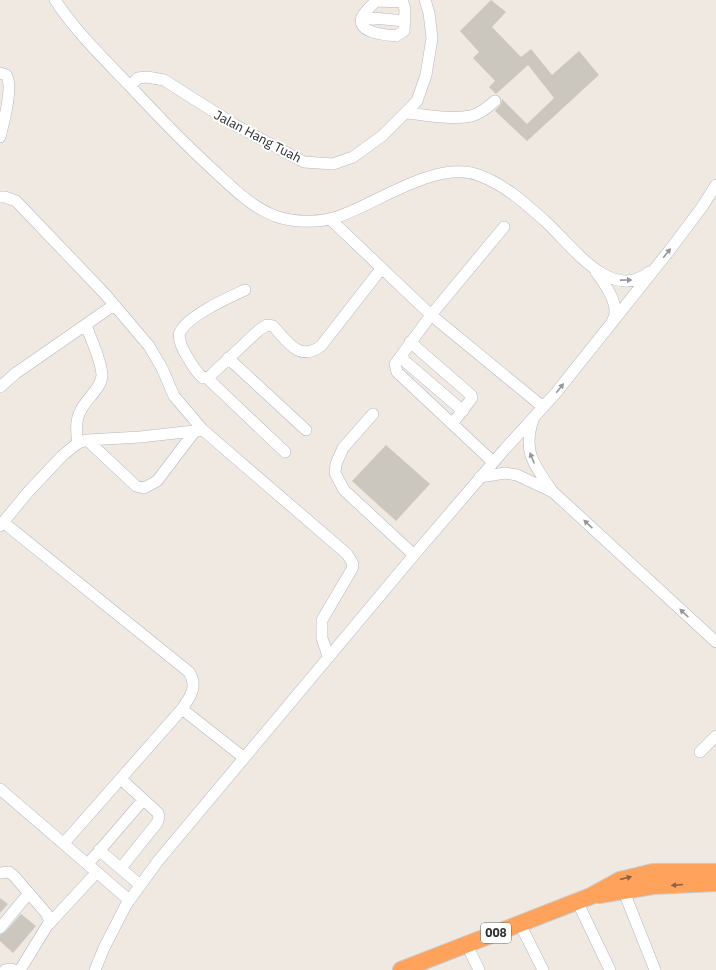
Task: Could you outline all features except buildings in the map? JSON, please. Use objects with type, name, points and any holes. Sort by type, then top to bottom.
[{"type":"highway","name":"008","points":[[401,970],[584,898],[620,880],[653,872],[716,872]]},
{"type":"highway","name":"008","points":[[584,898],[653,886],[716,883]]},
{"type":"street","points":[[55,0],[64,14],[162,122],[234,190],[257,207],[275,216],[291,220],[310,221],[330,218],[363,206],[429,177],[450,173],[476,174],[493,181],[512,193],[546,222],[594,268],[606,276],[620,280],[632,280],[644,276],[657,266]]},
{"type":"street","points":[[376,0],[403,1],[405,21],[404,31],[396,36],[371,32],[362,24],[362,17],[376,0]]},
{"type":"street","name":"Jalan Hang Tuah","points":[[130,86],[138,78],[147,77],[164,80],[235,125],[304,162],[333,164],[353,157],[382,136],[407,113],[417,101],[426,75],[432,38],[429,13],[425,0]]},
{"type":"street","points":[[362,17],[405,21]]},
{"type":"street","points":[[0,73],[8,77],[0,137]]},
{"type":"street","points":[[407,113],[471,116],[481,112],[495,102]]},
{"type":"street","points":[[95,970],[104,948],[129,900],[140,885],[328,656],[480,477],[543,407],[608,329],[702,207],[716,185]]},
{"type":"street","points":[[0,197],[5,197],[16,201],[114,305],[149,346],[160,363],[174,396],[199,431],[348,554],[351,559],[352,570],[322,620],[322,638],[328,656]]},
{"type":"street","points":[[330,218],[381,269],[431,315],[543,407]]},
{"type":"street","points":[[493,462],[397,372],[395,364],[431,315],[504,226]]},
{"type":"street","points":[[594,268],[607,289],[614,309],[614,319],[608,329]]},
{"type":"street","points":[[207,378],[259,330],[268,325],[273,326],[300,352],[308,353],[315,350],[321,346],[381,269]]},
{"type":"street","points":[[245,290],[208,308],[187,323],[180,333],[179,339],[185,354],[199,374],[207,378],[285,452]]},
{"type":"street","points":[[0,387],[16,372],[114,305]]},
{"type":"street","points":[[86,325],[102,377],[91,396],[80,410],[76,421],[83,442],[136,486],[144,488],[157,481],[199,431]]},
{"type":"street","points":[[410,342],[471,395],[472,398],[452,424]]},
{"type":"street","points":[[400,357],[463,411]]},
{"type":"street","points":[[228,358],[306,430]]},
{"type":"street","points":[[373,414],[343,448],[336,464],[335,473],[344,490],[414,555]]},
{"type":"street","points":[[534,416],[528,436],[528,448],[535,467],[552,491],[715,639]]},
{"type":"street","points":[[64,843],[182,709],[188,700],[194,685],[193,679],[189,672],[2,520],[63,455],[83,442],[140,438],[199,431]]},
{"type":"street","points":[[480,477],[505,473],[517,475],[552,491]]},
{"type":"street","points":[[182,709],[244,757]]},
{"type":"street","points":[[700,752],[716,736]]},
{"type":"street","points":[[121,779],[158,813],[159,817],[157,823],[121,868]]},
{"type":"street","points":[[0,789],[129,900]]},
{"type":"street","points":[[88,864],[143,800]]},
{"type":"street","points":[[99,850],[140,885]]},
{"type":"street","points":[[0,873],[9,872],[49,917],[49,924]]},
{"type":"street","points":[[20,970],[49,924],[97,872]]},
{"type":"street","points":[[624,892],[655,970]]},
{"type":"street","points":[[0,928],[28,893]]},
{"type":"street","points":[[584,898],[610,970]]},
{"type":"street","points":[[520,924],[543,970]]},
{"type":"street","points":[[467,945],[479,970]]},
{"type":"street","points":[[5,970],[11,968],[14,970]]}]
